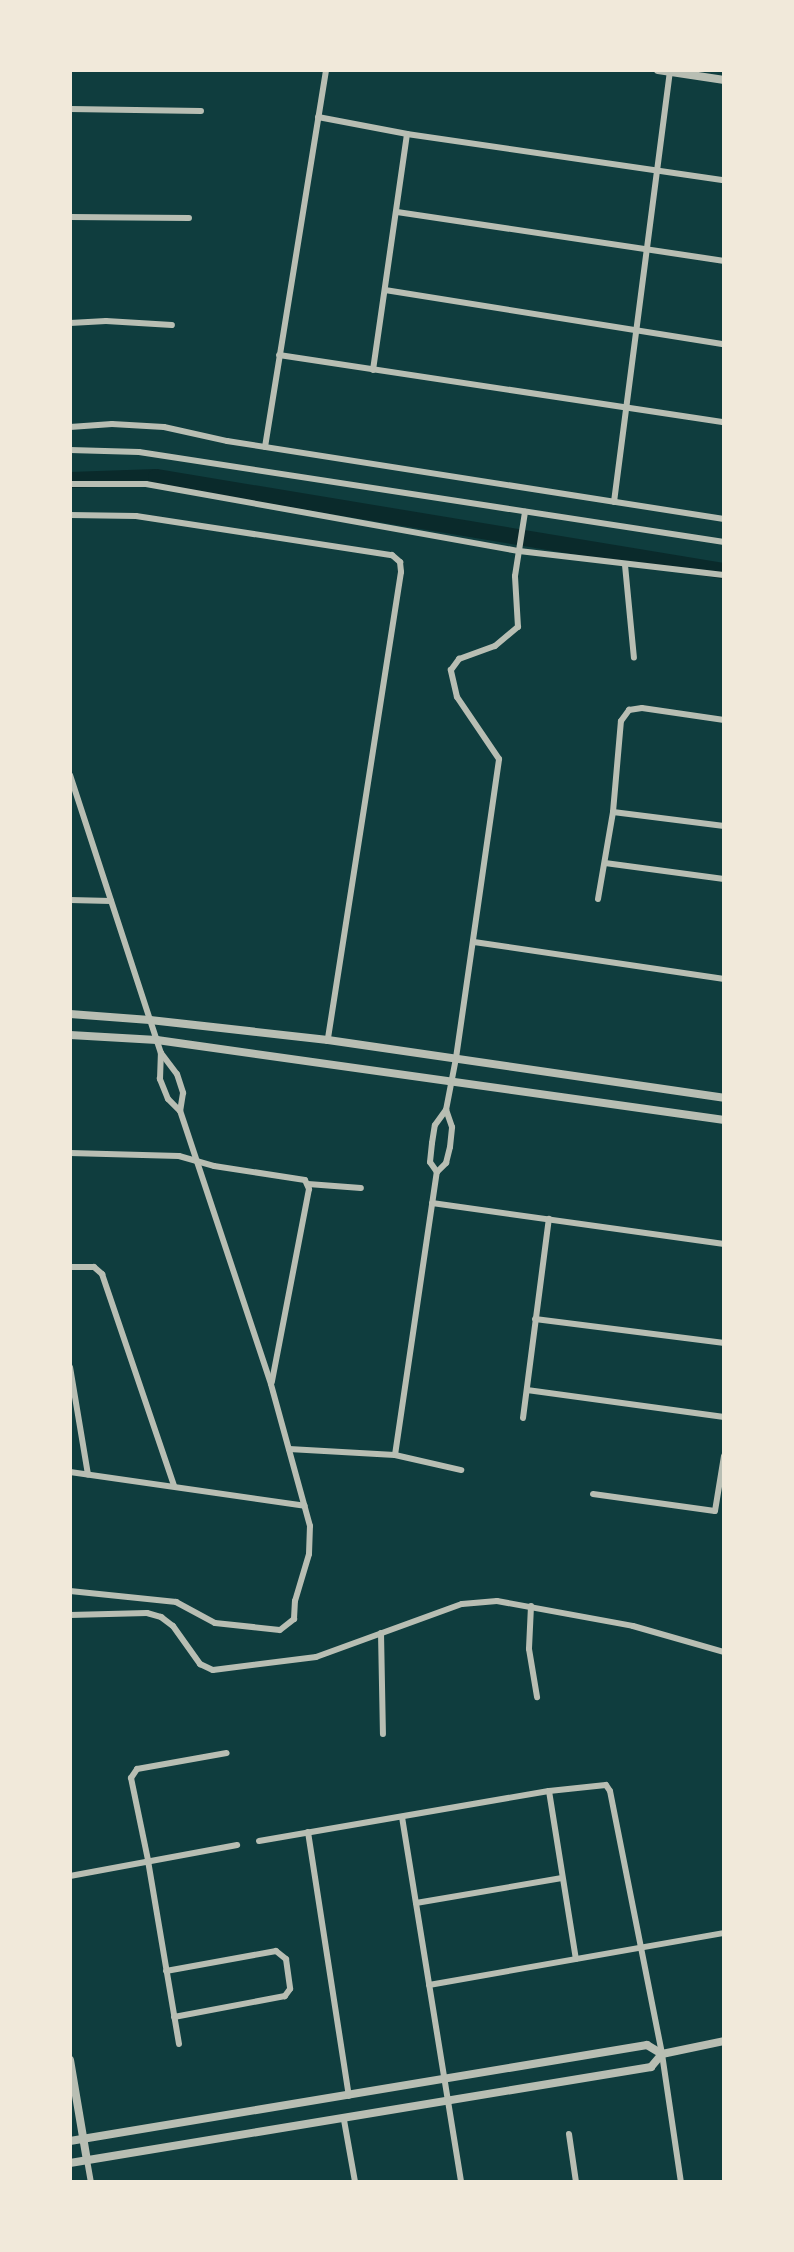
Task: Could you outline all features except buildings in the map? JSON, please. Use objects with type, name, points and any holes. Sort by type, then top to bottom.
[{"type":"street","points":[[265,447],[326,70]]},
{"type":"street","points":[[658,70],[724,80]]},
{"type":"street","points":[[614,502],[670,72]]},
{"type":"street","points":[[70,109],[201,111]]},
{"type":"street","points":[[318,117],[407,134],[724,180]]},
{"type":"street","points":[[373,370],[407,134]]},
{"type":"street","points":[[397,212],[724,261]]},
{"type":"street","points":[[70,217],[189,218]]},
{"type":"street","points":[[385,290],[724,344]]},
{"type":"street","points":[[70,323],[106,321],[172,325]]},
{"type":"street","points":[[279,355],[724,422]]},
{"type":"street","points":[[70,426],[112,424],[164,427],[265,447],[724,519]]},
{"type":"street","points":[[70,450],[139,452],[724,542]]},
{"type":"street","points":[[70,484],[146,484],[519,551],[724,575]]},
{"type":"street","points":[[437,1172],[430,1162],[432,1143],[435,1125],[446,1110],[452,1083],[499,759],[457,697],[451,670],[459,659],[495,646],[518,628],[514,576],[525,512]]},
{"type":"street","points":[[70,515],[136,516],[392,555],[400,562],[401,572],[328,1040]]},
{"type":"street","points":[[625,565],[634,658]]},
{"type":"street","points":[[598,899],[613,812],[621,721],[629,710],[642,708],[724,720]]},
{"type":"street","points":[[70,775],[161,1053],[160,1079],[168,1099],[180,1111],[271,1384],[305,1506],[310,1534],[307,1564],[295,1601],[294,1619],[280,1630],[215,1623],[176,1602],[70,1591]]},
{"type":"street","points":[[613,812],[724,826]]},
{"type":"street","points":[[605,863],[724,879]]},
{"type":"street","points":[[70,900],[111,901]]},
{"type":"street","points":[[474,942],[724,979]]},
{"type":"street","points":[[70,1014],[328,1040],[724,1098]]},
{"type":"street","points":[[70,1035],[157,1040],[724,1120]]},
{"type":"street","points":[[161,1053],[177,1074],[183,1093],[180,1111]]},
{"type":"street","points":[[395,1455],[437,1172],[446,1163],[450,1147],[452,1127],[446,1110]]},
{"type":"street","points":[[70,1153],[179,1156],[301,1178],[308,1184],[361,1188]]},
{"type":"street","points":[[271,1384],[308,1184]]},
{"type":"street","points":[[432,1203],[724,1244]]},
{"type":"street","points":[[523,1418],[550,1219]]},
{"type":"street","points":[[70,1267],[94,1267],[102,1274],[174,1485]]},
{"type":"street","points":[[536,1319],[724,1343]]},
{"type":"street","points":[[70,1367],[88,1475]]},
{"type":"street","points":[[527,1390],[724,1417]]},
{"type":"street","points":[[289,1449],[395,1455],[461,1470]]},
{"type":"street","points":[[593,1494],[715,1511],[724,1456]]},
{"type":"street","points":[[70,1472],[305,1506]]},
{"type":"street","points":[[70,1615],[147,1613],[161,1617],[173,1626],[200,1664],[213,1670],[316,1657],[462,1604],[497,1601],[632,1626],[724,1651]]},
{"type":"street","points":[[531,1606],[529,1649],[537,1697]]},
{"type":"street","points":[[382,1633],[383,1734]]},
{"type":"street","points":[[179,2044],[148,1860],[131,1779],[132,1773],[137,1769],[227,1753]]},
{"type":"street","points":[[259,1841],[549,1791],[599,1784],[610,1791],[662,2054],[681,2182]]},
{"type":"street","points":[[549,1791],[576,1959]]},
{"type":"street","points":[[402,1817],[461,2182]]},
{"type":"street","points":[[308,1832],[349,2096]]},
{"type":"street","points":[[70,1876],[237,1845]]},
{"type":"street","points":[[416,1903],[562,1878]]},
{"type":"street","points":[[429,1985],[724,1933]]},
{"type":"street","points":[[166,1971],[276,1951],[286,1959],[290,1989],[285,1996],[174,2017]]},
{"type":"street","points":[[78,2162],[651,2067],[662,2054],[724,2041]]},
{"type":"street","points":[[72,2141],[647,2045],[662,2054]]},
{"type":"street","points":[[70,2060],[83,2138],[78,2162],[91,2182]]},
{"type":"street","points":[[344,2120],[355,2182]]},
{"type":"street","points":[[569,2134],[576,2182]]},
{"type":"waterway","points":[[70,480],[156,477],[724,571]]}]
